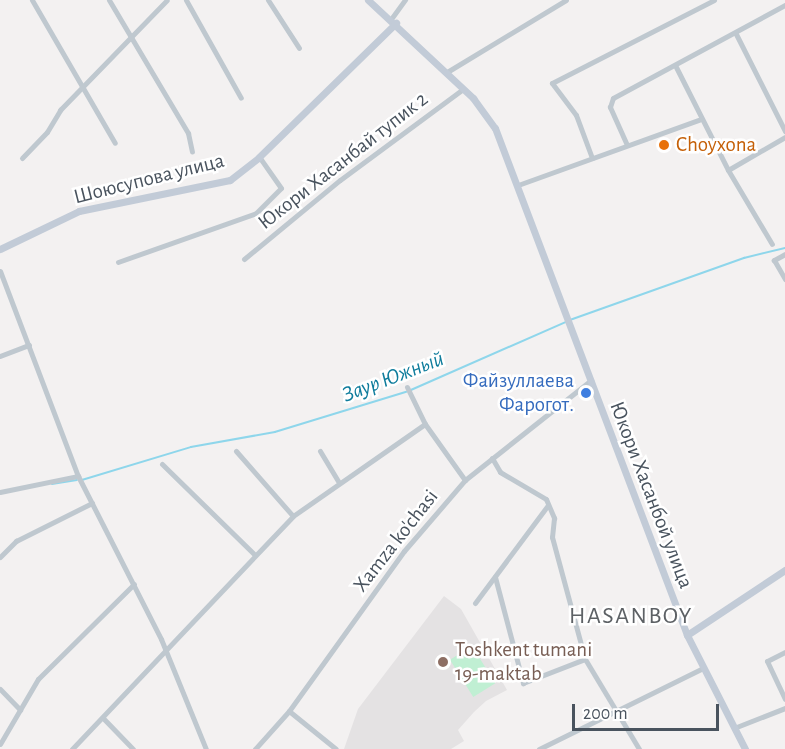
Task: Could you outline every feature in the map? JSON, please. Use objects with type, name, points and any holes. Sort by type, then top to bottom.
[{"type":"street","points":[[32,0],[115,143]]},
{"type":"street","points":[[109,0],[188,133],[192,152]]},
{"type":"street","points":[[22,158],[47,132],[60,110],[132,39],[167,0]]},
{"type":"street","points":[[186,0],[241,98]]},
{"type":"street","points":[[268,0],[299,48]]},
{"type":"street","name":"Юкори Хасанбой улица","points":[[368,0],[394,21],[447,72],[491,120],[518,185],[687,635],[745,749]]},
{"type":"street","points":[[394,21],[405,0]]},
{"type":"street","points":[[447,72],[566,0]]},
{"type":"street","points":[[592,158],[576,115],[552,83],[714,0]]},
{"type":"street","points":[[627,145],[609,102],[785,5]]},
{"type":"street","name":"Шоюсупова улица","points":[[0,249],[80,211],[184,186],[224,182],[259,157],[394,21]]},
{"type":"street","points":[[736,34],[785,130]]},
{"type":"street","points":[[676,67],[728,170],[772,244]]},
{"type":"street","name":"Юкори Хасанбай тупик 2","points":[[244,259],[339,180],[463,89]]},
{"type":"street","points":[[518,185],[701,119]]},
{"type":"street","points":[[728,170],[785,137]]},
{"type":"street","points":[[118,262],[256,213],[281,188],[259,157]]},
{"type":"street","points":[[785,254],[774,260],[785,279]]},
{"type":"street","points":[[0,270],[78,476],[166,650],[206,749]]},
{"type":"street","points":[[0,356],[28,345]]},
{"type":"street","name":"Xamza ko'chasi","points":[[255,749],[289,711],[404,551],[465,480],[591,380]]},
{"type":"street","points":[[406,387],[425,424],[465,480]]},
{"type":"street","points":[[72,749],[254,554],[293,516],[425,424]]},
{"type":"street","points":[[236,451],[293,516]]},
{"type":"street","points":[[320,451],[339,483]]},
{"type":"street","points":[[492,458],[500,472],[546,500],[554,518],[552,537],[585,658],[618,708],[639,749]]},
{"type":"street","points":[[162,464],[254,554]]},
{"type":"street","points":[[0,491],[78,476]]},
{"type":"street","points":[[0,557],[16,541],[92,503]]},
{"type":"street","points":[[475,603],[548,505]]},
{"type":"street","points":[[687,635],[785,570]]},
{"type":"street","points":[[495,577],[523,683],[585,658]]},
{"type":"street","points":[[0,744],[50,666],[134,584]]},
{"type":"street","points":[[785,652],[767,661],[785,699]]},
{"type":"street","points":[[539,749],[703,668]]},
{"type":"street","points":[[0,689],[20,710]]},
{"type":"street","points":[[734,728],[785,708]]},
{"type":"street","points":[[289,711],[336,749]]},
{"type":"street","points":[[103,718],[133,749]]},
{"type":"shaded area","name":"Toshkent tumani 19-maktab","points":[[444,596],[461,609],[507,690],[486,701],[474,712],[458,730],[464,741],[451,749],[344,749],[358,709]]},
{"type":"green space","points":[[472,646],[495,683],[473,697],[450,660]]},
{"type":"waterway","name":"Заур Южный","points":[[570,320],[744,258],[785,248]]},
{"type":"waterway","name":"Заур Южный","points":[[411,390],[566,322]]},
{"type":"waterway","name":"Заур Южный","points":[[82,480],[191,447],[275,432],[406,392]]},
{"type":"waterway","name":"Заур Южный","points":[[52,484],[77,480]]},
{"type":"place","name":"Choyxona","points":[[664,145]]},
{"type":"place","name":"Файзуллаева Фарогот.","points":[[586,393]]},
{"type":"place","name":"Toshkent tumani 19-maktab","points":[[443,662]]},
{"type":"district","name":"HASANBOY","points":[[631,617]]}]
